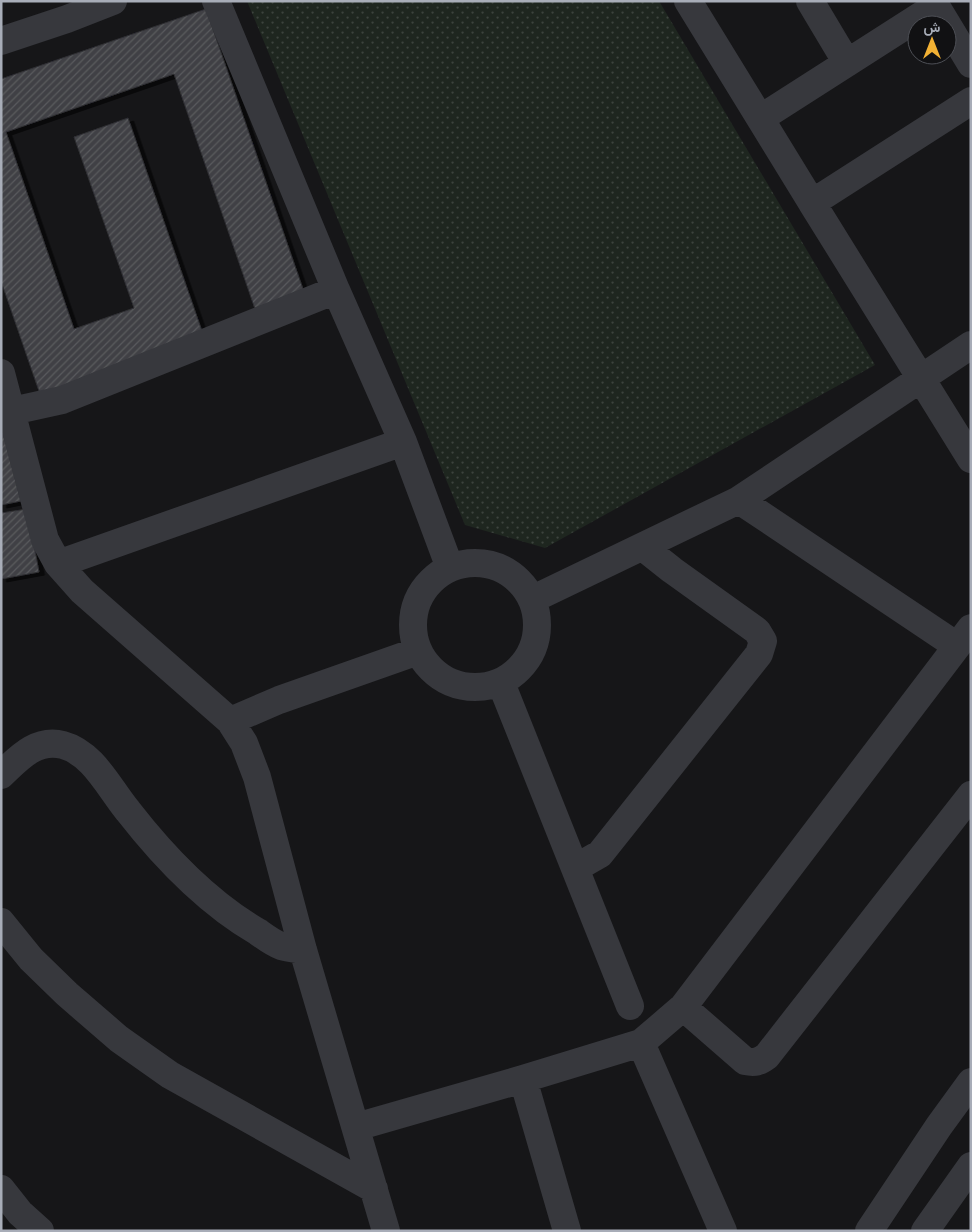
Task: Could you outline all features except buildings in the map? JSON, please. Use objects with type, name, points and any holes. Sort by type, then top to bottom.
[{"type":"street","points":[[1,42],[113,1]]},
{"type":"street","points":[[216,1],[336,290],[403,442],[450,568]]},
{"type":"street","points":[[688,1],[971,459]]},
{"type":"street","points":[[810,1],[847,63]]},
{"type":"street","points":[[761,118],[935,4],[971,64]]},
{"type":"street","points":[[812,203],[971,100]]},
{"type":"street","points":[[12,411],[62,400],[336,290]]},
{"type":"street","points":[[533,600],[739,500],[971,345]]},
{"type":"street","points":[[1,373],[45,540],[58,564],[82,591],[230,721],[244,743],[256,777],[303,950],[386,1231]]},
{"type":"street","points":[[58,564],[403,442]]},
{"type":"street","points":[[356,1127],[641,1043],[683,1007],[964,637],[739,500]]},
{"type":"street","points":[[575,867],[600,854],[759,654],[763,641],[758,631],[643,547]]},
{"type":"street","points":[[474,562],[498,566],[519,580],[533,600],[539,624],[534,648],[521,668],[501,683],[477,688],[453,684],[432,671],[418,651],[412,627],[416,603],[430,582],[450,568],[474,562]]},
{"type":"street","points":[[230,721],[279,700],[418,651]]},
{"type":"street","points":[[501,683],[630,1006]]},
{"type":"street","points":[[1,775],[26,752],[41,745],[61,744],[78,751],[92,764],[129,813],[172,862],[212,901],[243,924],[280,946],[303,950]]},
{"type":"street","points":[[683,1007],[745,1061],[760,1062],[773,1048],[971,795]]},
{"type":"street","points":[[1,922],[31,959],[67,994],[119,1039],[170,1075],[374,1189]]},
{"type":"street","points":[[641,1043],[723,1231]]},
{"type":"street","points":[[523,1079],[567,1231]]},
{"type":"street","points":[[869,1231],[971,1082]]},
{"type":"street","points":[[925,1231],[971,1166]]},
{"type":"street","points":[[1,1189],[20,1213],[40,1231]]},
{"type":"shaded area","points":[[247,1],[659,1],[875,365],[545,548],[465,525]]}]
